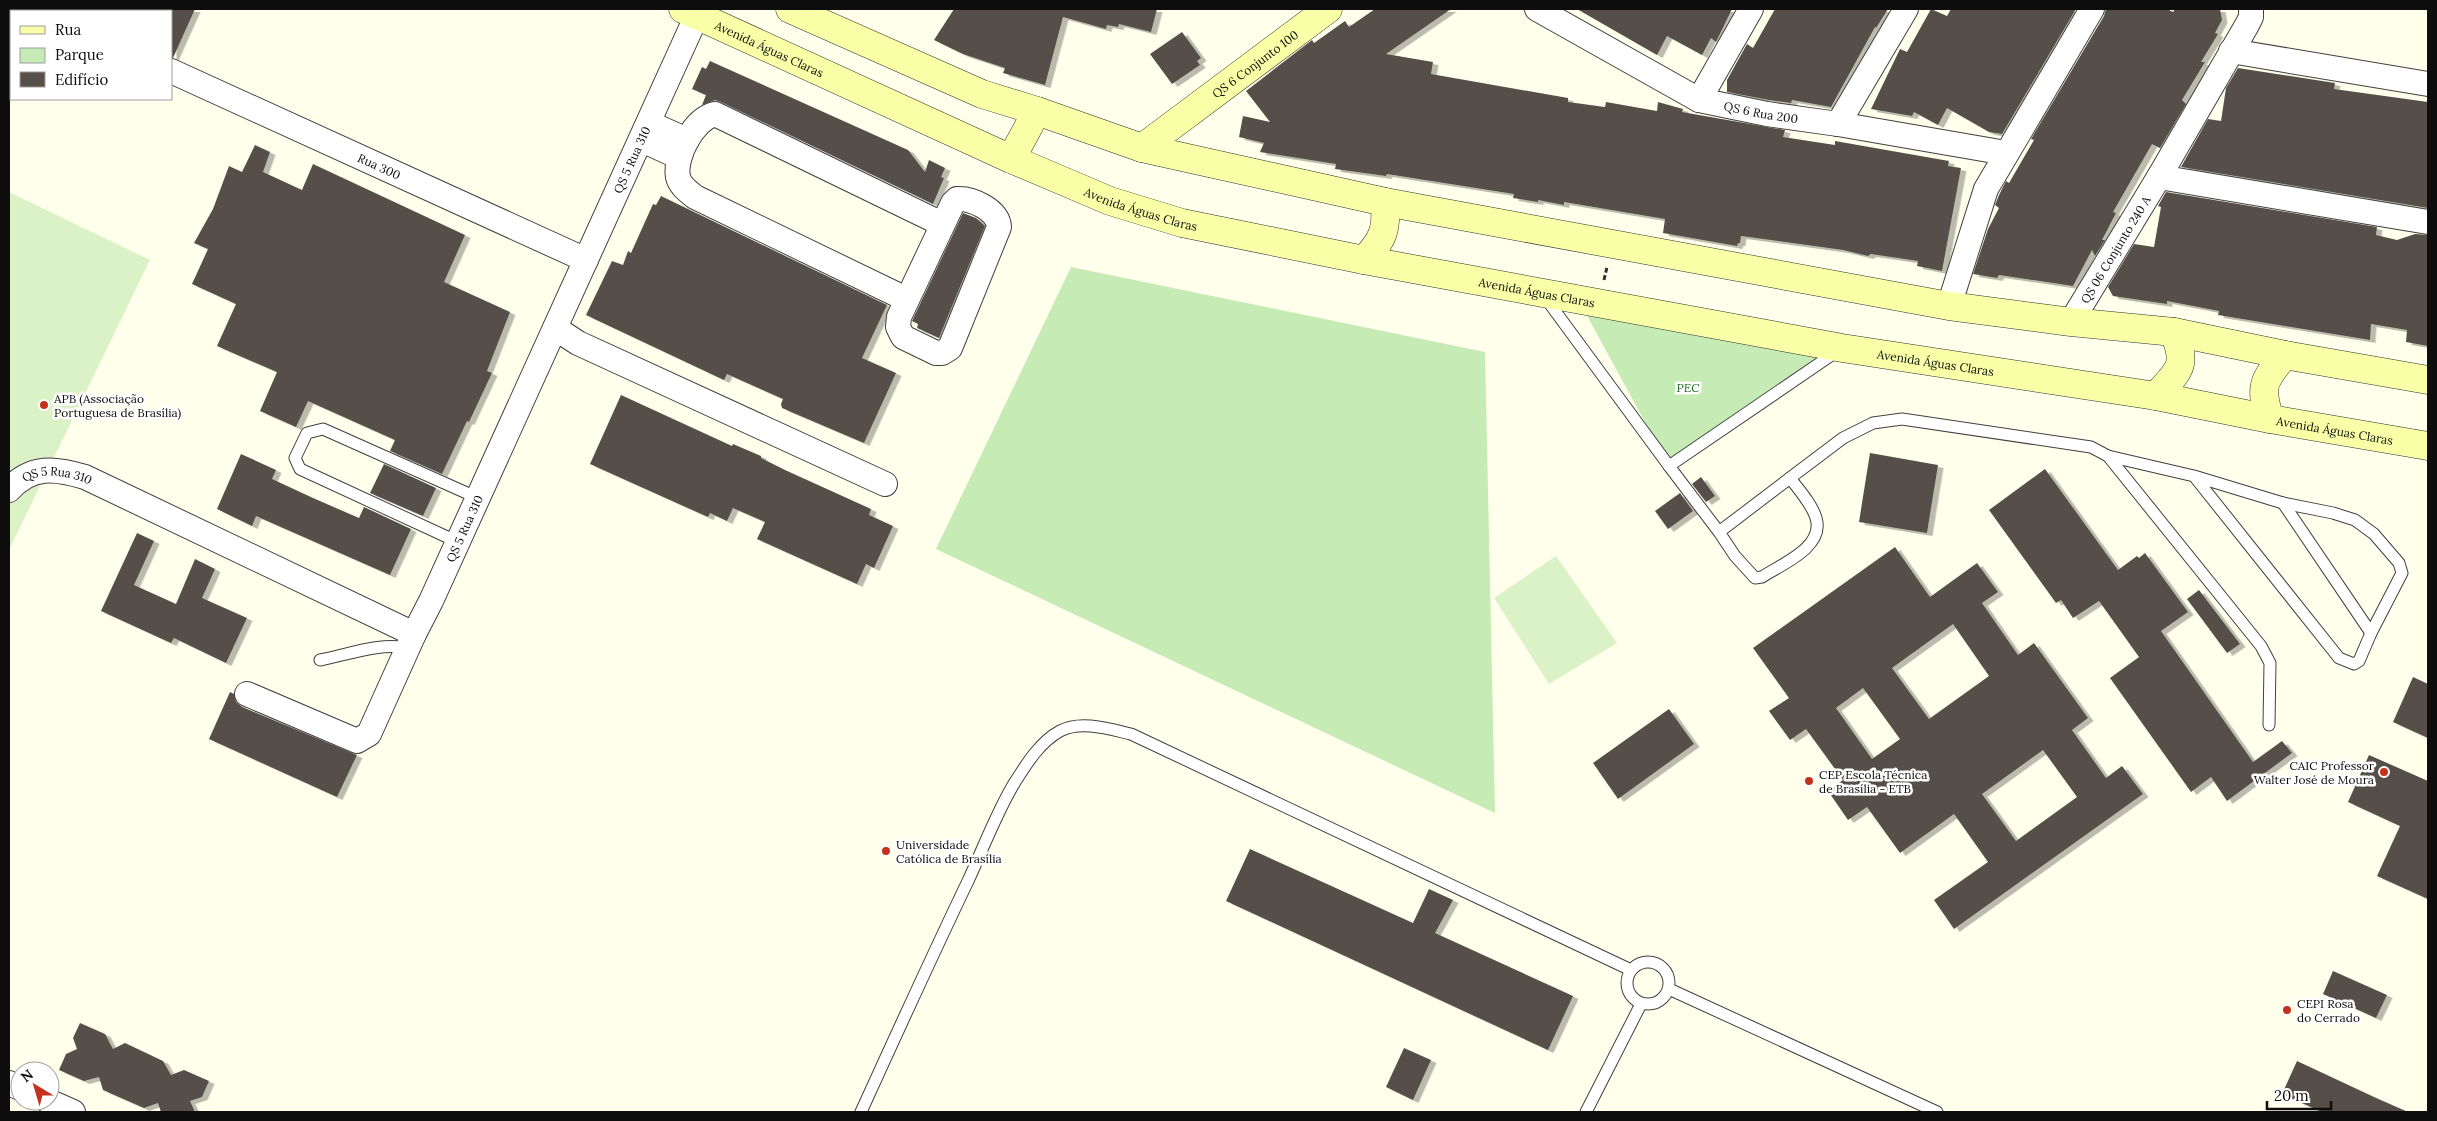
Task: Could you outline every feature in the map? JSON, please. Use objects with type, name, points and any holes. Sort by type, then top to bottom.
[{"type":"main road","points":[[790,9],[982,94],[1142,148],[1385,202],[1949,306],[2070,322],[2174,332],[2285,355],[2428,380]]},
{"type":"main road","name":"QS 6 Conjunto 100","points":[[1142,148],[1328,9]]},
{"type":"main road","name":"Avenida Águas Claras","points":[[690,12],[1011,159],[1110,201],[1182,224],[1542,294],[1842,348],[2156,396],[2270,419],[2428,446]]},
{"type":"main road","points":[[1011,159],[1037,111]]},
{"type":"main road","points":[[1179,156],[1182,118]]},
{"type":"main road","points":[[1364,260],[1377,246],[1383,235],[1386,218],[1385,202]]},
{"type":"main road","points":[[2156,396],[2178,372],[2181,364],[2182,351],[2174,332]]},
{"type":"main road","points":[[2270,419],[2263,396],[2263,388],[2269,373],[2285,355]]},
{"type":"street","points":[[1699,100],[1751,9]]},
{"type":"street","points":[[1838,124],[1906,9]]},
{"type":"street","points":[[1949,306],[1986,189],[2092,9]]},
{"type":"street","name":"QS 06 Conjunto 240 A","points":[[2070,322],[2159,177],[2251,17],[2251,9]]},
{"type":"street","name":"QS 5 Rua 310","points":[[9,490],[26,475],[40,471],[61,470],[85,477],[411,641],[645,132],[690,12]]},
{"type":"street","name":"QS 6 Rua 200","points":[[1552,12],[1699,100],[1767,114],[1838,124],[2006,153]]},
{"type":"street","points":[[2231,51],[2428,84]]},
{"type":"street","name":"Rua 300","points":[[172,71],[586,260]]},
{"type":"street","points":[[906,299],[695,197],[680,182],[677,175],[683,149],[706,118],[715,114],[942,224]]},
{"type":"street","points":[[645,132],[683,149]]},
{"type":"street","points":[[2159,177],[2428,222]]},
{"type":"street","points":[[961,199],[992,211],[999,221],[1000,227],[950,348],[936,353],[903,337],[900,333],[899,317],[906,299],[952,203],[961,199]]},
{"type":"street","points":[[554,328],[578,343],[885,484]]},
{"type":"street","points":[[247,694],[357,741],[363,740],[369,734],[411,641]]},
{"type":"street","points":[[60,1106],[72,1112]]},
{"type":"lane","points":[[1542,294],[1735,556],[1755,578],[1762,576],[1806,549],[1817,534],[1816,518],[1790,478]]},
{"type":"lane","points":[[1669,466],[1842,348]]},
{"type":"lane","points":[[1719,532],[1843,438],[1874,423],[1902,419],[2091,447],[2108,456],[2194,476],[2283,503],[2333,513],[2354,520],[2374,534],[2399,563],[2402,573],[2371,633],[2359,662],[2354,664],[2339,658],[2194,476]]},
{"type":"lane","points":[[458,542],[300,469],[295,458],[307,433],[323,429],[478,498]]},
{"type":"lane","points":[[2108,456],[2261,646],[2270,663],[2269,725]]},
{"type":"lane","points":[[2283,503],[2371,633]]},
{"type":"lane","points":[[320,660],[397,646],[411,641]]},
{"type":"lane","points":[[862,1112],[923,975],[1014,784],[1034,754],[1048,739],[1062,730],[1080,726],[1102,727],[1131,734],[1631,970]]},
{"type":"lane","points":[[1652,962],[1663,967],[1669,977],[1669,989],[1663,999],[1653,1004],[1641,1004],[1632,998],[1627,989],[1627,979],[1631,970],[1641,963],[1652,962]]},
{"type":"lane","points":[[1669,989],[1937,1112]]},
{"type":"lane","points":[[1586,1112],[1641,1004]]},
{"type":"green space","name":"APB (Associação Portuguesa de Brasília)","points":[[9,192],[150,260],[9,550]]},
{"type":"green space","points":[[1071,267],[1485,352],[1495,813],[936,549]]},
{"type":"green space","name":"PEC","points":[[1586,314],[1826,358],[1669,466]]},
{"type":"green space","points":[[1556,556],[1617,643],[1549,684],[1494,598]]},
{"type":"building","points":[[195,9],[173,58],[172,10]]},
{"type":"building","points":[[954,9],[1157,9],[1151,32],[1119,24],[1118,27],[1107,25],[1106,29],[1063,17],[1045,85],[1003,73],[1005,68],[963,54],[934,40]]},
{"type":"building","points":[[1375,9],[1451,9],[1386,54],[1433,62],[1431,74],[1568,98],[1568,102],[1605,107],[1606,102],[1657,111],[1658,102],[1683,109],[1682,112],[1785,130],[1783,137],[1835,145],[1835,141],[1949,161],[1948,166],[1961,168],[1942,271],[1917,266],[1918,261],[1871,254],[1868,256],[1843,250],[1741,236],[1740,243],[1737,246],[1663,233],[1665,219],[1564,202],[1564,205],[1513,198],[1514,194],[1387,174],[1386,176],[1335,169],[1336,164],[1260,152],[1264,143],[1239,137],[1243,116],[1270,122],[1246,91],[1312,40],[1314,43],[1345,21],[1349,27]]},
{"type":"building","points":[[1577,9],[1732,9],[1716,42],[1711,38],[1702,55],[1667,36],[1657,55]]},
{"type":"building","points":[[1775,9],[1888,9],[1875,27],[1831,107],[1792,100],[1791,103],[1769,100],[1727,92],[1727,80],[1747,44],[1753,48]]},
{"type":"building","points":[[1931,9],[1947,16],[1951,9],[2076,9],[2002,134],[1989,132],[1947,108],[1938,125],[1914,112],[1912,116],[1871,109],[1900,49],[1907,52]]},
{"type":"building","points":[[2106,9],[2167,9],[2173,12],[2175,9],[2220,9],[2222,20],[2215,33],[2218,34],[2201,62],[2205,62],[2182,100],[2186,104],[2160,148],[2152,144],[2113,212],[2116,213],[2102,240],[2105,240],[2095,256],[2092,250],[2073,286],[1999,275],[1997,278],[1973,274],[1988,229],[1999,208],[1995,205],[2006,181],[2009,183],[2034,140],[2031,139],[2104,16]]},
{"type":"building","points":[[1182,32],[1201,58],[1197,61],[1200,65],[1172,84],[1150,54]]},
{"type":"building","points":[[710,61],[908,150],[925,172],[929,160],[945,168],[941,177],[944,178],[933,204],[721,102],[715,100],[702,105],[706,95],[692,89],[702,67],[706,69]]},
{"type":"building","points":[[2238,68],[2335,83],[2334,89],[2428,102],[2428,208],[2181,167],[2208,119],[2221,121],[2226,88]]},
{"type":"building","points":[[255,145],[270,152],[263,172],[302,190],[313,164],[465,235],[444,282],[510,312],[487,371],[492,373],[442,474],[390,451],[395,440],[308,401],[296,427],[260,411],[277,372],[217,346],[236,304],[192,284],[208,249],[194,243],[213,209],[229,166],[242,172]]},
{"type":"building","points":[[2166,192],[2377,227],[2376,235],[2397,240],[2415,234],[2428,235],[2428,346],[2406,342],[2407,330],[2371,324],[2370,340],[2218,315],[2219,311],[2167,301],[2167,304],[2113,296],[2108,287],[2134,244],[2154,247],[2161,207],[2158,206]]},
{"type":"building","points":[[661,196],[887,305],[862,358],[896,373],[864,443],[782,408],[783,399],[727,374],[724,380],[586,315],[612,261],[623,265],[628,251],[631,253],[653,204],[656,205]]},
{"type":"building","points":[[963,213],[976,218],[985,226],[939,338],[917,328],[918,324],[912,321]]},
{"type":"building","points":[[621,395],[732,446],[733,444],[761,456],[761,458],[785,470],[871,509],[869,515],[893,526],[874,568],[866,564],[857,584],[757,539],[765,522],[733,508],[727,521],[710,513],[708,517],[590,464]]},
{"type":"building","points":[[1870,453],[1938,465],[1927,533],[1859,522]]},
{"type":"building","points":[[241,454],[276,470],[272,479],[313,498],[359,518],[364,507],[411,529],[390,575],[256,516],[252,526],[217,509]]},
{"type":"building","points":[[384,464],[436,488],[423,516],[370,493]]},
{"type":"building","points":[[2045,469],[2118,570],[2137,556],[2139,558],[2145,553],[2188,612],[2161,631],[2253,762],[2282,741],[2292,753],[2227,801],[2211,777],[2191,792],[2110,678],[2139,657],[2099,601],[2073,618],[2061,600],[2056,603],[1989,510]]},
{"type":"building","points":[[1701,477],[1715,496],[1706,502],[1692,484]]},
{"type":"building","points":[[1680,493],[1693,511],[1668,529],[1655,511]]},
{"type":"building","points":[[137,533],[154,541],[134,585],[176,604],[195,559],[215,569],[202,598],[247,618],[226,663],[174,638],[171,643],[101,611]]},
{"type":"building","points":[[1895,547],[1930,597],[1977,563],[1998,592],[1982,603],[2018,655],[2034,643],[2088,718],[2072,730],[2106,778],[2122,766],[2143,794],[1954,929],[1934,900],[1988,862],[1954,814],[1900,853],[1867,807],[1848,820],[1828,791],[1843,780],[1806,729],[1790,740],[1769,711],[1789,698],[1753,648]],"holes":[[[1953,624],[1989,676],[1929,719],[1892,668]],[[1863,688],[1900,739],[1872,759],[1836,708]],[[2043,750],[2077,797],[2016,841],[1982,794]]]},
{"type":"building","points":[[2199,590],[2240,644],[2227,653],[2187,599]]},
{"type":"building","points":[[2413,677],[2428,684],[2428,738],[2393,722]]},
{"type":"building","points":[[230,692],[234,694],[236,702],[242,707],[357,755],[337,797],[209,739]]},
{"type":"building","points":[[1669,709],[1694,744],[1618,799],[1593,763]]},
{"type":"building","points":[[2369,755],[2428,781],[2428,899],[2377,876],[2400,826],[2348,802]]},
{"type":"building","points":[[1250,849],[1413,923],[1429,889],[1453,900],[1435,933],[1573,996],[1548,1050],[1226,901]]},
{"type":"building","points":[[2333,971],[2387,995],[2376,1018],[2323,994]]},
{"type":"building","points":[[80,1023],[105,1034],[113,1049],[125,1043],[163,1061],[171,1075],[184,1070],[209,1081],[202,1097],[190,1101],[195,1112],[161,1112],[158,1103],[144,1108],[103,1090],[99,1077],[84,1081],[60,1070],[66,1054],[77,1049],[73,1038]]},
{"type":"building","points":[[1404,1048],[1431,1060],[1413,1100],[1386,1087]]},
{"type":"building","points":[[2297,1061],[2408,1112],[2322,1112],[2282,1094]]},
{"type":"place","name":"APB (Associação Portuguesa de Brasília)","points":[[44,405]]},
{"type":"place","name":"CAIC Professor Walter José de Moura","points":[[2384,772]]},
{"type":"place","name":"CEP Escola Técnica de Brasília - ETB","points":[[1809,781]]},
{"type":"place","name":"Universidade Católica de Brasília","points":[[886,851]]},
{"type":"place","name":"CEPI Rosa do Cerrado","points":[[2287,1010]]}]
